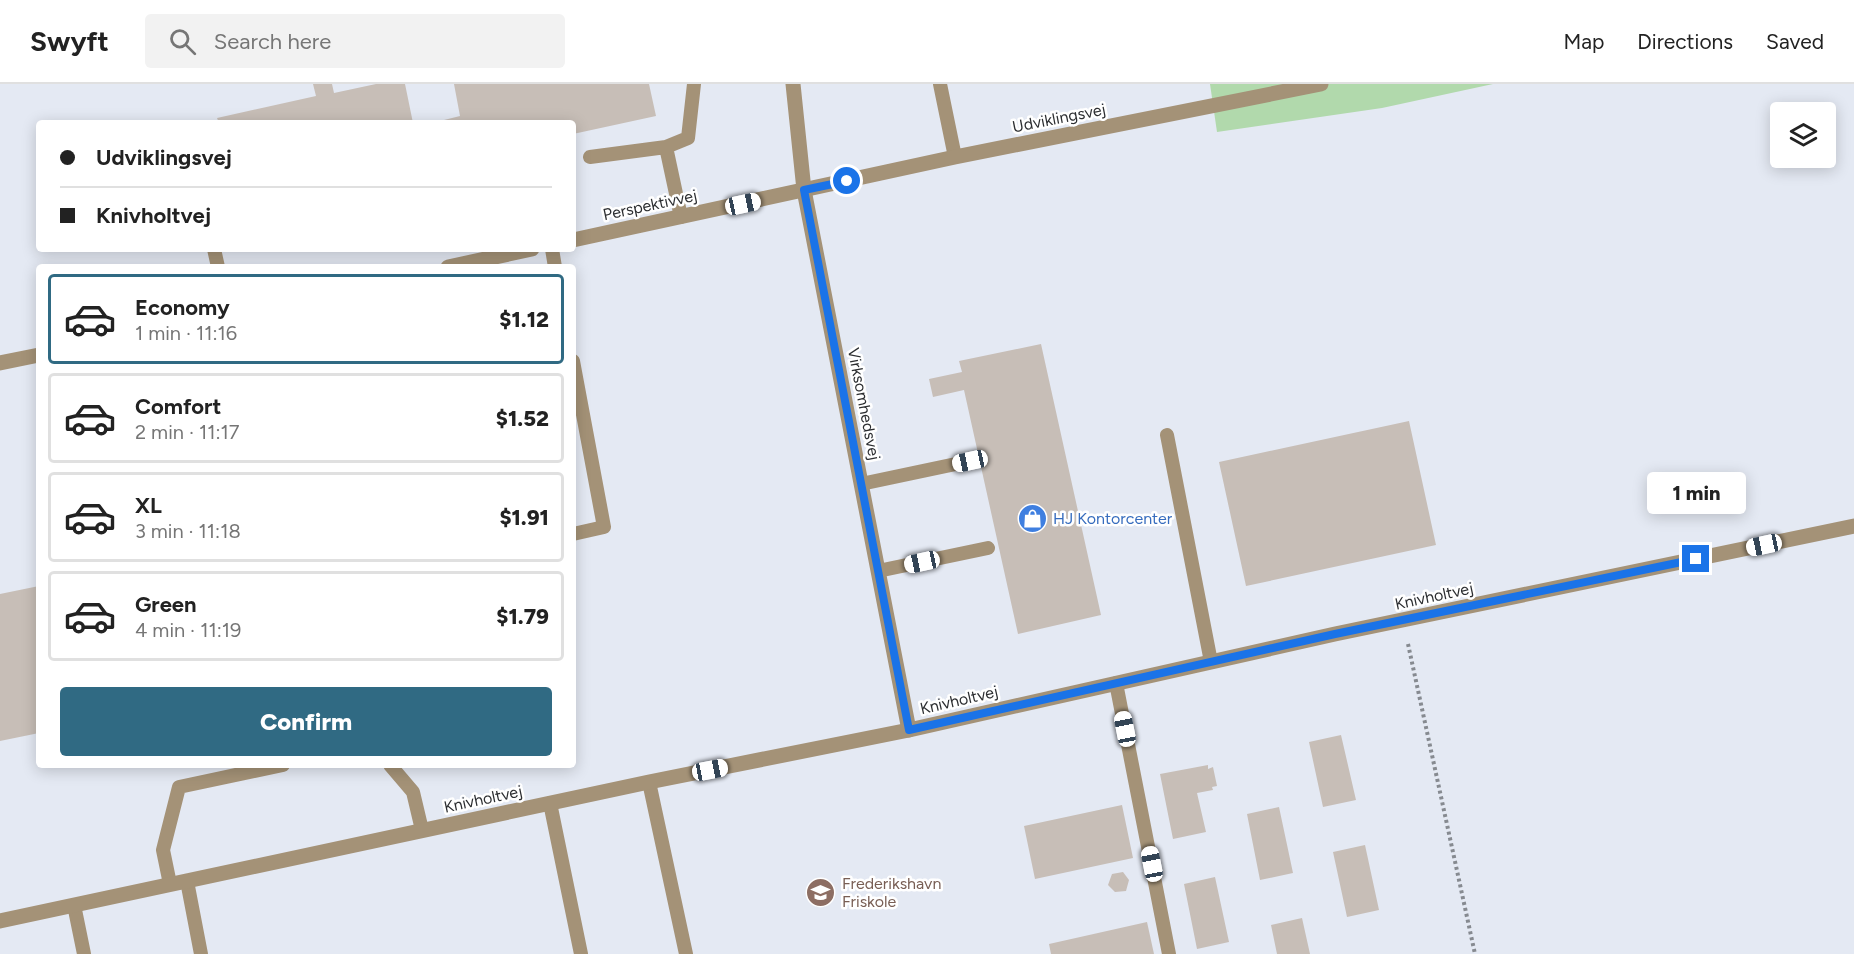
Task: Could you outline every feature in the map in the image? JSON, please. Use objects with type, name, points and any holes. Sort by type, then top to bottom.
[{"type":"street","name":"Virksomhedsvej","points":[[794,84],[804,190],[909,730]]},
{"type":"street","name":"Udviklingsvej","points":[[804,190],[955,157],[1321,84]]},
{"type":"street","name":"Perspektivvej","points":[[576,239],[804,190]]},
{"type":"street","points":[[462,264],[518,252]]},
{"type":"street","points":[[0,363],[36,356]]},
{"type":"street","name":"Knivholtvej","points":[[0,921],[649,782],[909,730],[1403,620],[1854,526]]},
{"type":"lane","points":[[590,157],[666,147],[688,138],[694,84]]},
{"type":"lane","points":[[940,84],[955,157]]},
{"type":"lane","points":[[666,147],[681,217]]},
{"type":"lane","points":[[576,377],[604,527],[576,533]]},
{"type":"lane","points":[[1167,435],[1211,662]]},
{"type":"lane","points":[[861,484],[970,461]]},
{"type":"lane","points":[[878,571],[988,548]]},
{"type":"lane","points":[[1116,683],[1170,954]]},
{"type":"lane","points":[[170,884],[163,850],[179,787],[269,768]]},
{"type":"lane","points":[[393,768],[413,792],[423,830]]},
{"type":"lane","points":[[649,782],[686,954]]},
{"type":"lane","points":[[550,803],[581,954]]},
{"type":"lane","points":[[187,881],[201,954]]},
{"type":"lane","points":[[74,905],[84,954]]},
{"type":"path","points":[[1403,620],[1475,954]]},
{"type":"green space","points":[[1210,84],[1493,84],[1382,108],[1217,132]]},
{"type":"building","points":[[313,84],[332,84],[334,93],[376,84],[405,84],[412,120],[218,120],[217,118],[316,96]]},
{"type":"building","points":[[454,84],[649,84],[656,116],[576,133],[576,120],[444,120],[460,116]]},
{"type":"building","points":[[1041,344],[1101,615],[1018,634],[964,390],[933,397],[929,379],[962,372],[959,361]]},
{"type":"building","points":[[1409,421],[1436,545],[1246,586],[1219,462]]},
{"type":"building","points":[[36,587],[36,734],[0,741],[0,594]]},
{"type":"building","points":[[1341,735],[1356,800],[1323,807],[1309,742]]},
{"type":"building","points":[[1208,765],[1208,769],[1213,767],[1217,786],[1212,787],[1213,790],[1197,793],[1206,832],[1173,839],[1160,774]]},
{"type":"building","points":[[1122,805],[1133,858],[1035,879],[1024,826]]},
{"type":"building","points":[[1279,807],[1293,873],[1260,880],[1247,814]]},
{"type":"building","points":[[1365,845],[1379,910],[1347,917],[1333,852]]},
{"type":"building","points":[[1123,872],[1129,880],[1126,891],[1115,892],[1108,885],[1112,874]]},
{"type":"building","points":[[1215,877],[1229,942],[1197,949],[1184,884]]},
{"type":"building","points":[[1302,918],[1310,954],[1277,954],[1271,925]]},
{"type":"building","points":[[1147,922],[1154,954],[1051,954],[1049,944]]},
{"type":"place","name":"HJ Kontorcenter","points":[[1032,518]]},
{"type":"place","name":"Frederikshavn Friskole","points":[[821,892]]},
{"type":"route","points":[[847,181],[804,190],[909,730],[1335,634],[1696,559]]}]
